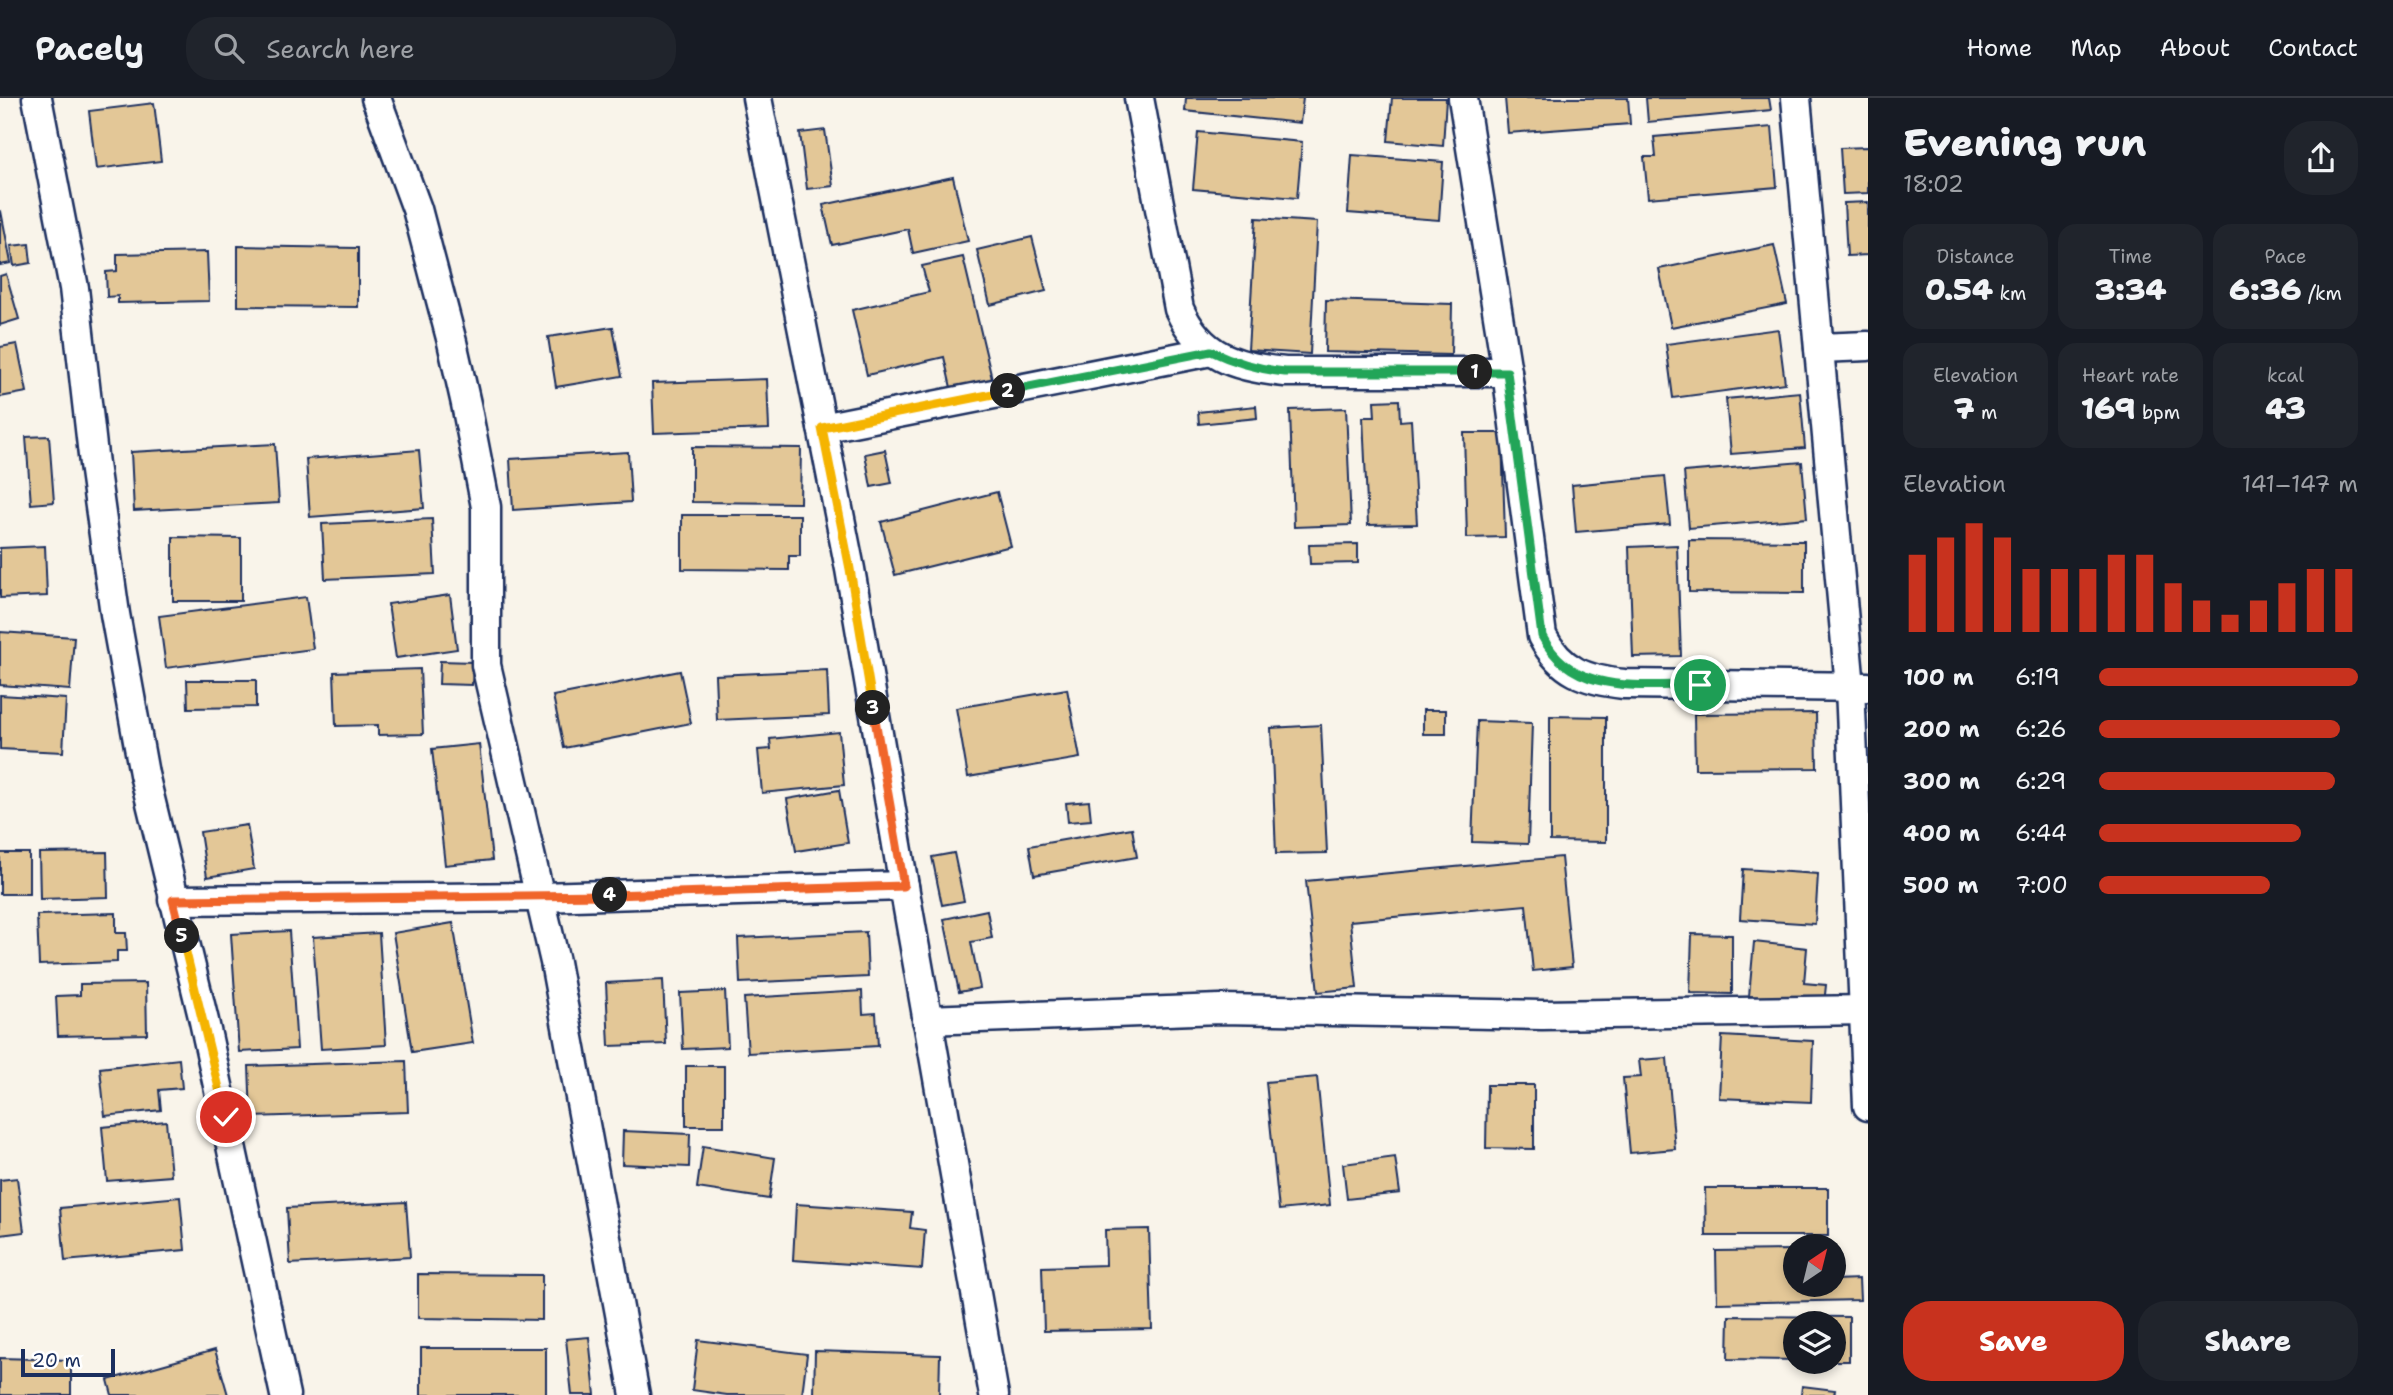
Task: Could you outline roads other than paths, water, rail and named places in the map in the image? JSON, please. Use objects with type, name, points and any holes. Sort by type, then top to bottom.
[{"type":"street","points":[[37,98],[74,288],[94,464],[115,614],[144,774],[207,1033],[285,1395]]},
{"type":"street","points":[[376,98],[417,209],[466,404],[486,507],[486,665],[555,962],[635,1395]]},
{"type":"street","points":[[757,98],[850,569],[994,1395]]},
{"type":"street","points":[[1139,98],[1179,309],[1188,328],[1211,351],[1257,369],[1285,372],[1507,372]]},
{"type":"street","points":[[1463,98],[1507,372],[1542,636],[1550,652],[1579,675],[1600,682],[1859,687]]},
{"type":"street","points":[[1796,98],[1819,348],[1859,687],[1868,1106]]},
{"type":"street","points":[[1819,348],[1868,346]]},
{"type":"street","points":[[822,428],[1211,351]]},
{"type":"street","points":[[173,900],[540,897],[904,886]]},
{"type":"street","points":[[927,1020],[1220,1009],[1542,1014],[1866,1009]]}]
